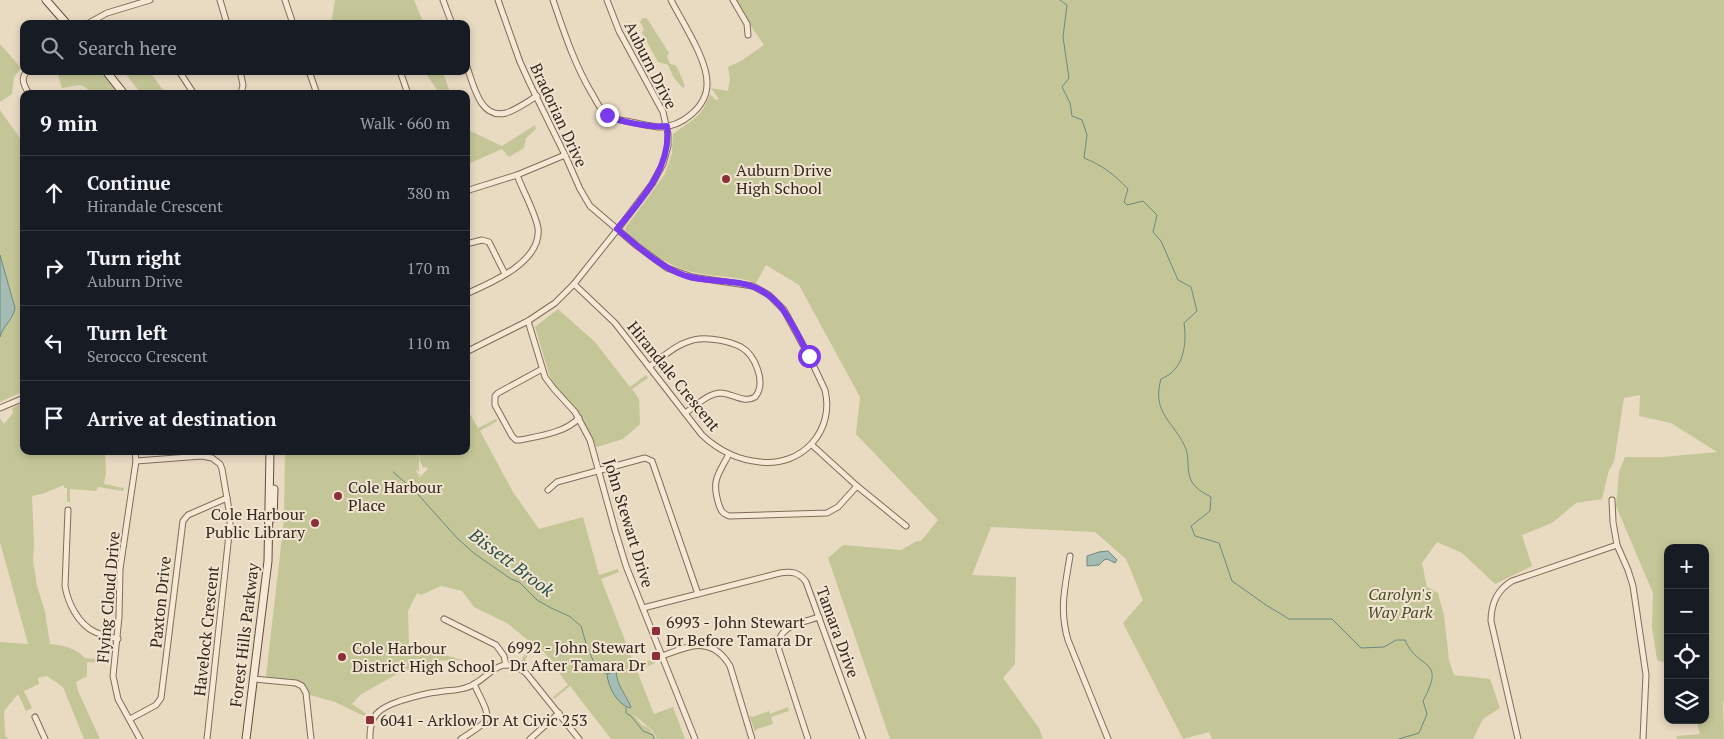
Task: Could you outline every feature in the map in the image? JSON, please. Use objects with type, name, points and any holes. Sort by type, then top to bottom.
[{"type":"main road","points":[[46,0],[64,20]]},
{"type":"main road","points":[[109,75],[121,90]]},
{"type":"main road","name":"Forest Hills Parkway","points":[[246,739],[268,561],[270,455]]},
{"type":"main road","name":"Forest Hills Parkway","points":[[269,535],[272,522],[274,455]]},
{"type":"street","points":[[94,20],[107,12],[150,0]]},
{"type":"street","points":[[220,0],[226,20]]},
{"type":"street","points":[[285,0],[292,20]]},
{"type":"street","points":[[443,0],[450,20]]},
{"type":"street","name":"Bradorian Drive","points":[[498,0],[520,62],[585,199],[617,229]]},
{"type":"street","points":[[554,0],[570,52],[604,113],[616,120],[658,127],[684,120],[704,101],[708,86],[705,65],[671,0]]},
{"type":"street","name":"Auburn Drive","points":[[470,350],[528,321],[555,303],[574,284],[652,184],[660,171],[668,146],[667,126],[663,112],[619,31],[607,0]]},
{"type":"street","points":[[733,0],[747,24],[748,36]]},
{"type":"street","points":[[470,74],[485,108],[498,114],[508,113],[537,96]]},
{"type":"street","points":[[24,75],[22,78],[27,90]]},
{"type":"street","points":[[182,75],[191,90]]},
{"type":"street","points":[[241,75],[242,90]]},
{"type":"street","points":[[311,75],[316,90]]},
{"type":"street","points":[[401,75],[407,90]]},
{"type":"street","points":[[470,190],[517,175],[565,155]]},
{"type":"street","points":[[470,292],[521,264],[535,248],[538,234],[536,222],[517,175]]},
{"type":"street","name":"Hirandale Crescent","points":[[574,284],[615,323],[702,435],[729,454],[760,462],[778,462],[797,456],[812,445],[825,422],[827,408],[824,385],[782,306],[769,295],[753,286],[692,277],[667,268],[617,229]]},
{"type":"street","points":[[470,243],[482,240],[488,241],[505,274]]},
{"type":"street","name":"John Stewart Drive","points":[[528,321],[542,369],[554,390],[579,418],[590,440],[618,539],[695,739]]},
{"type":"street","points":[[649,366],[675,348],[697,339],[728,342],[741,347],[749,354],[760,377],[759,390],[755,397],[747,400],[727,394],[715,394],[686,413]]},
{"type":"street","points":[[542,369],[498,392],[495,396],[495,407],[512,436],[517,440],[522,440],[566,427],[579,418]]},
{"type":"street","points":[[0,408],[20,400]]},
{"type":"street","points":[[812,445],[857,486],[906,526]]},
{"type":"street","points":[[729,454],[719,472],[715,488],[720,509],[730,516],[827,514],[838,508],[857,486]]},
{"type":"street","name":"Flying Cloud Drive","points":[[135,455],[120,568],[118,639],[114,664],[114,682],[118,699],[140,739]]},
{"type":"street","name":"Havelock Crescent","points":[[136,461],[210,456],[221,466],[230,525],[208,739]]},
{"type":"street","points":[[548,490],[558,482],[598,470],[645,458],[653,462],[698,594]]},
{"type":"street","name":"Paxton Drive","points":[[130,719],[156,705],[161,698],[183,520],[188,515],[227,498]]},
{"type":"street","points":[[1612,500],[1616,545],[1628,570],[1633,586],[1646,675],[1643,739]]},
{"type":"street","points":[[68,510],[66,592],[76,614],[87,627],[98,634],[118,639]]},
{"type":"street","points":[[1518,739],[1491,621],[1496,598],[1504,587],[1512,581],[1616,545]]},
{"type":"street","points":[[1070,556],[1063,600],[1064,625],[1070,645],[1108,739]]},
{"type":"street","name":"Tamara Drive","points":[[643,608],[780,573],[792,572],[800,575],[806,582],[863,739]]},
{"type":"street","points":[[808,739],[796,706],[778,642],[781,634],[789,627],[819,617]]},
{"type":"street","points":[[444,619],[496,645],[504,656],[506,664]]},
{"type":"street","points":[[662,656],[694,645],[711,648],[723,656],[730,666],[752,739]]},
{"type":"street","points":[[370,739],[372,720],[384,706],[419,695],[461,689],[474,684],[491,671],[506,664],[526,672],[579,739]]},
{"type":"street","points":[[253,679],[296,683],[303,687],[306,693],[311,739]]},
{"type":"street","points":[[460,739],[480,726],[486,719],[486,711],[474,684]]},
{"type":"street","points":[[530,739],[559,713]]},
{"type":"street","points":[[36,717],[45,739]]},
{"type":"green space","points":[[335,0],[414,0],[422,20],[332,20]]},
{"type":"green space","name":"Carolyn's Way Park","points":[[733,0],[1724,0],[1724,739],[1678,739],[1676,736],[1700,734],[1697,724],[1709,724],[1709,544],[1664,544],[1664,663],[1657,660],[1652,627],[1653,593],[1616,506],[1619,472],[1625,457],[1663,457],[1717,452],[1671,423],[1639,416],[1640,395],[1624,398],[1614,462],[1609,470],[1602,499],[1576,503],[1552,523],[1522,535],[1532,566],[1495,584],[1462,553],[1437,542],[1422,563],[1427,587],[1438,593],[1444,615],[1449,660],[1454,675],[1490,679],[1500,708],[1483,719],[1473,739],[1212,739],[1209,732],[1183,739],[1123,623],[1143,600],[1126,559],[1095,532],[991,527],[972,575],[1016,577],[1015,664],[1003,678],[1039,728],[1043,739],[890,739],[828,558],[843,545],[901,550],[917,541],[921,541],[938,520],[856,434],[860,397],[799,285],[766,265],[756,283],[742,279],[688,271],[658,258],[625,230],[665,174],[672,153],[673,134],[700,113],[710,94],[716,100],[719,99],[711,88],[728,91],[730,79],[728,67],[741,61],[764,45]]},
{"type":"green space","points":[[643,18],[648,20],[669,53],[667,56],[670,64],[675,65],[678,69],[685,86],[683,88],[674,78],[668,65],[658,62],[642,33],[644,29],[640,22]]},
{"type":"green space","points":[[0,44],[20,67],[20,69],[14,77],[12,94],[0,102]]},
{"type":"green space","points":[[107,75],[119,90],[89,90],[81,85],[62,88],[58,76]]},
{"type":"green space","points":[[126,75],[152,75],[163,90],[139,90]]},
{"type":"green space","points":[[427,75],[444,75],[449,90],[437,90]]},
{"type":"green space","points":[[0,110],[20,138],[20,393],[0,402],[0,334],[15,306],[0,255]]},
{"type":"green space","points":[[535,125],[536,129],[526,138],[524,148],[509,157],[502,149],[470,163],[470,131],[502,146]]},
{"type":"green space","points":[[558,309],[595,342],[630,387],[646,375],[648,378],[632,389],[639,399],[640,424],[623,439],[597,447],[573,406],[555,386],[549,374],[535,327]]},
{"type":"green space","points":[[20,404],[20,455],[105,455],[106,473],[104,484],[124,488],[123,491],[98,487],[96,491],[70,489],[70,502],[67,502],[67,488],[64,488],[64,485],[32,496],[33,560],[50,644],[69,648],[85,658],[108,660],[108,663],[87,662],[87,676],[76,682],[78,691],[100,739],[84,739],[63,687],[47,676],[38,678],[39,684],[24,691],[32,708],[26,711],[18,694],[4,711],[5,735],[8,739],[0,739],[0,642],[28,644],[0,542],[0,418],[4,424],[13,413],[12,408]]},
{"type":"green space","points":[[470,414],[478,428],[496,419],[497,421],[480,431],[513,492],[539,529],[583,517],[599,575],[618,569],[619,572],[601,579],[635,666],[654,659],[655,663],[637,671],[654,714],[673,707],[685,739],[657,739],[651,729],[633,714],[642,725],[649,728],[656,739],[611,739],[570,686],[554,699],[553,697],[568,685],[544,652],[533,644],[524,663],[521,662],[530,642],[507,623],[474,607],[462,591],[441,586],[421,595],[417,593],[408,611],[409,644],[458,659],[464,659],[475,674],[473,676],[462,660],[434,661],[395,675],[360,695],[352,704],[368,715],[366,717],[335,702],[310,695],[307,689],[298,682],[268,678],[266,676],[284,520],[285,455],[417,455],[419,457],[419,472],[416,471],[418,474],[421,474],[418,476],[420,477],[428,469],[426,467],[423,468],[419,455],[470,455]]},
{"type":"green space","points":[[788,707],[789,711],[771,717],[773,724],[757,729],[755,732],[749,715],[752,717],[769,711],[770,714]]},
{"type":"shaded area","points":[[0,255],[15,308],[0,337]]},
{"type":"shaded area","points":[[1108,551],[1117,560],[1115,563],[1107,559],[1099,565],[1087,566],[1087,556]]},
{"type":"shaded area","points":[[616,672],[630,708],[617,699],[611,689],[607,674]]},
{"type":"waterway","points":[[1060,0],[1067,5],[1063,37],[1069,78],[1062,87],[1070,103],[1072,116],[1082,120],[1087,135],[1084,158],[1108,171],[1128,189],[1124,202],[1127,205],[1143,201],[1157,215],[1153,232],[1161,241],[1178,280],[1191,287],[1197,311],[1184,323],[1185,339],[1182,356],[1175,369],[1161,379],[1159,401],[1166,417],[1186,449],[1192,482],[1198,489],[1211,497],[1210,511],[1191,526],[1195,536],[1219,543],[1232,581],[1289,619],[1332,619],[1361,648],[1384,647],[1396,640],[1405,640],[1410,650],[1428,666],[1432,677],[1430,687],[1423,701],[1427,714],[1419,733],[1399,739]]},
{"type":"waterway","name":"Bissett Brook","points":[[393,472],[415,491],[457,538],[475,554],[511,579],[519,582],[537,600],[569,616],[581,626],[587,647],[597,669],[607,674]]},
{"type":"waterway","name":"Bissett Brook","points":[[626,707],[626,713],[631,716],[643,731],[653,735],[654,739]]},
{"type":"place","name":"Auburn Drive High School","points":[[726,179]]},
{"type":"place","name":"Cole Harbour Place","points":[[338,496]]},
{"type":"place","name":"Cole Harbour Public Library","points":[[315,523]]},
{"type":"place","name":"6993 - John Stewart Dr Before Tamara Dr","points":[[656,631]]},
{"type":"place","name":"6992 - John Stewart Dr After Tamara Dr","points":[[656,656]]},
{"type":"place","name":"Cole Harbour District High School","points":[[342,657]]},
{"type":"place","name":"6041 - Arklow Dr At Civic 253","points":[[370,720]]},
{"type":"route","points":[[607,115],[616,120],[658,127],[667,126],[668,134],[668,146],[663,164],[652,184],[617,229],[662,264],[686,276],[739,283],[753,286],[765,292],[782,306],[809,356]]}]
